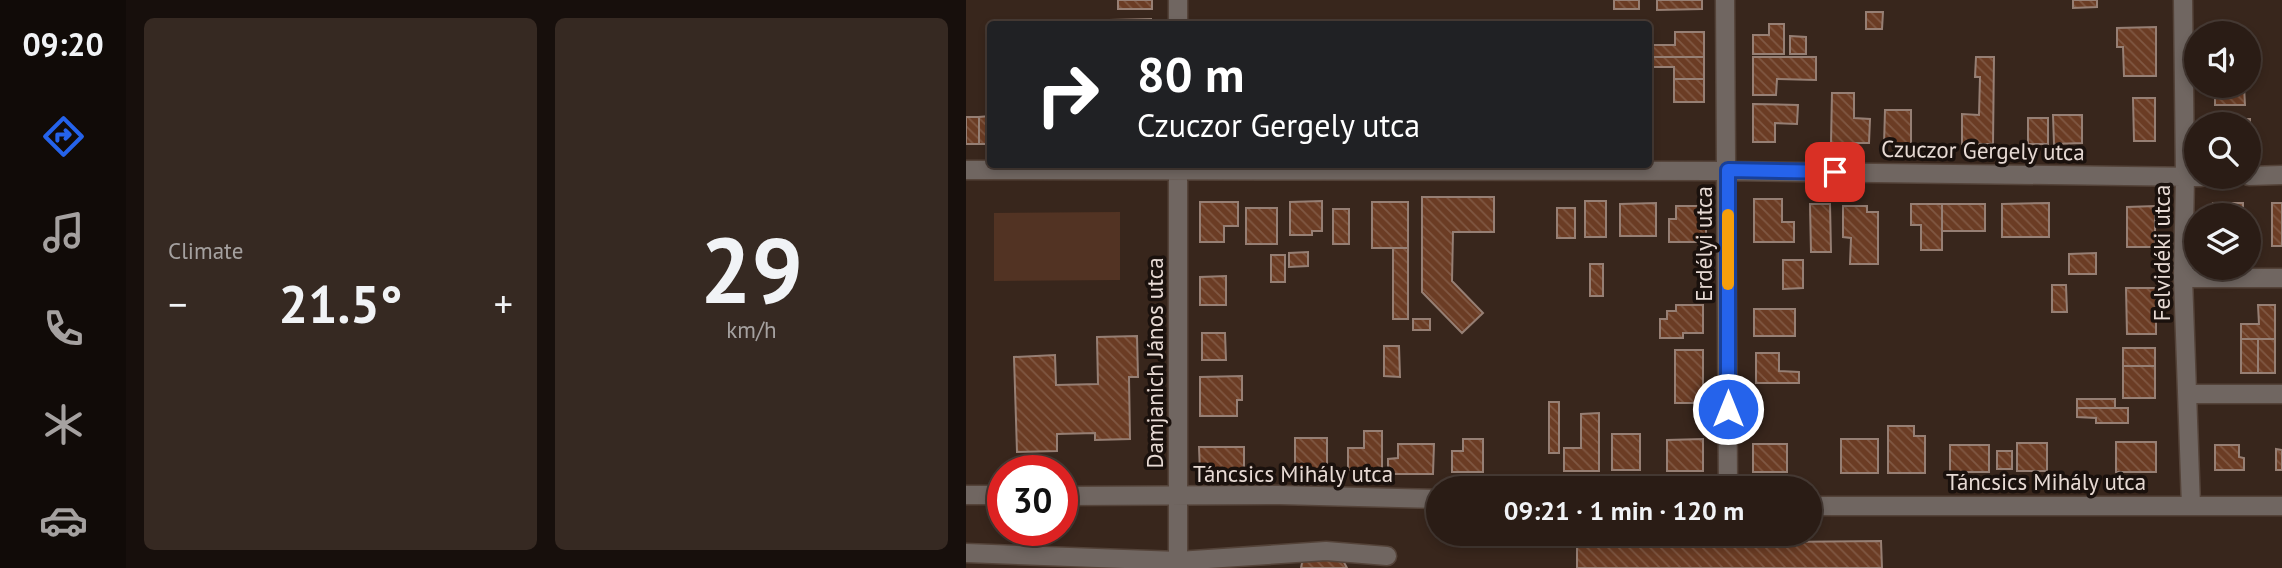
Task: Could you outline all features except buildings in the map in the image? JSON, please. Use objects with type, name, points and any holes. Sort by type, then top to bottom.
[{"type":"street","points":[[1178,0],[1178,21]]},
{"type":"street","name":"Erdélyi utca","points":[[1725,0],[1728,476]]},
{"type":"street","name":"Felvidéki utca","points":[[2183,0],[2189,112]]},
{"type":"street","name":"Czuczor Gergely utca","points":[[966,170],[1107,168]]},
{"type":"street","name":"Damjanich János utca","points":[[1178,168],[1178,561]]},
{"type":"street","name":"Czuczor Gergely utca","points":[[1361,168],[2184,177]]},
{"type":"street","points":[[2261,176],[2282,175]]},
{"type":"street","name":"Felvidéki utca","points":[[2190,506],[2183,278],[2192,189]]},
{"type":"street","points":[[2183,278],[2282,278]]},
{"type":"street","points":[[2188,394],[2282,394]]},
{"type":"street","points":[[966,495],[987,495]]},
{"type":"street","name":"Táncsics Mihály utca","points":[[1078,496],[1279,495],[1426,499]]},
{"type":"street","name":"Táncsics Mihály utca","points":[[1822,506],[2282,506]]},
{"type":"street","points":[[966,553],[1178,561],[1326,551],[1387,556]]},
{"type":"shaded area","points":[[1120,212],[1120,280],[994,281],[994,213]]},
{"type":"slow traffic","points":[[1728,215],[1728,284]]},
{"type":"route","points":[[1728,409],[1728,170],[1835,172]]}]
